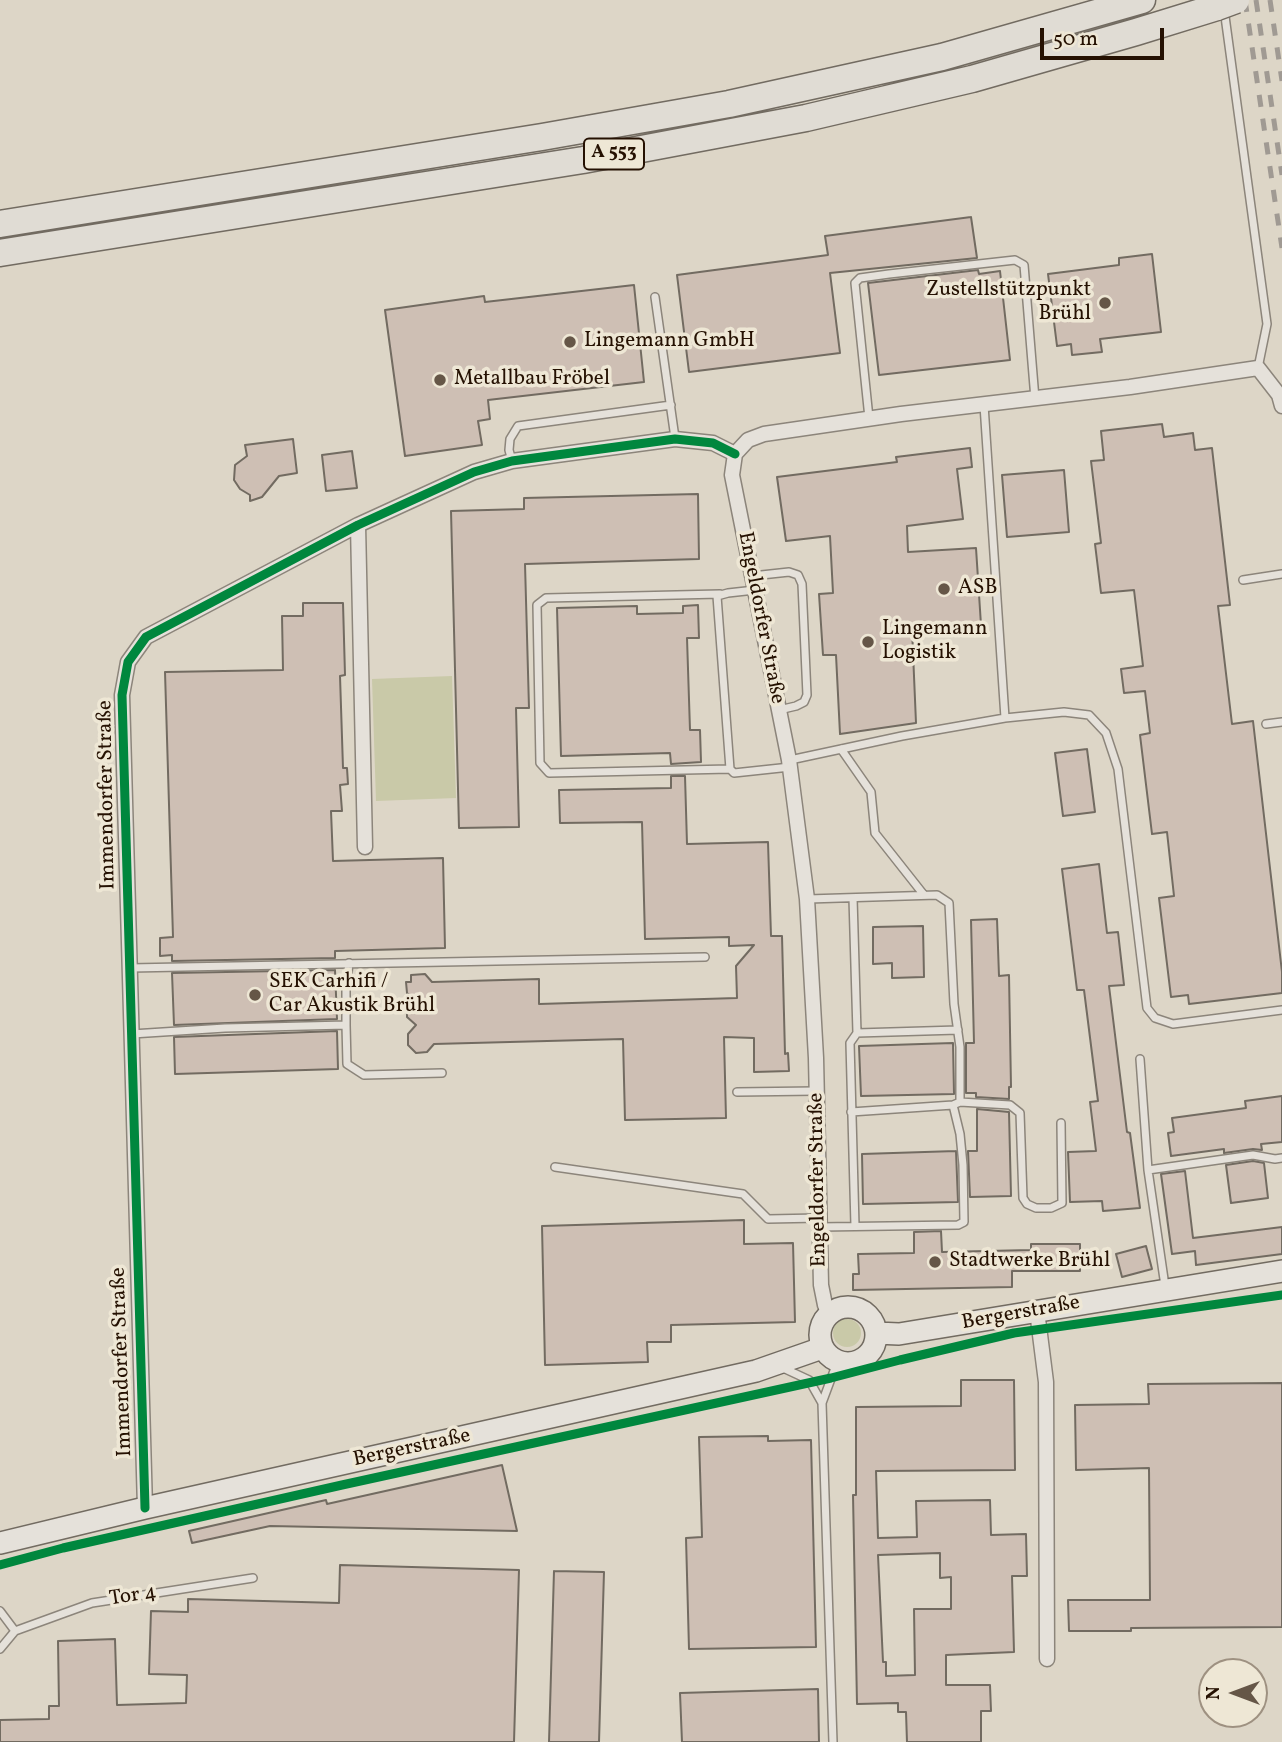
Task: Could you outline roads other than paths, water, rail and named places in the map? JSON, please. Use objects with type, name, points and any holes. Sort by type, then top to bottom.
[{"type":"highway","name":"A 553","points":[[0,224],[542,137],[729,104],[942,57],[1142,0]]},
{"type":"highway","name":"A 553","points":[[0,253],[514,171],[794,120],[985,75],[1124,36],[1225,2]]},
{"type":"street","points":[[735,454],[748,440],[764,434],[1258,368],[1279,395],[1282,406]]},
{"type":"street","name":"Immendorfer Straße","points":[[145,1508],[122,695],[128,662],[146,637],[358,525],[474,472],[512,461],[676,439],[713,443],[735,454]]},
{"type":"street","name":"Engeldorfer Straße","points":[[735,454],[732,475],[789,764],[807,899],[817,1091],[821,1285],[829,1313]]},
{"type":"street","points":[[358,525],[365,846]]},
{"type":"street","name":"Bergerstraße","points":[[876,1334],[899,1334],[1282,1270]]},
{"type":"street","points":[[849,1306],[868,1315],[874,1323],[876,1334],[875,1344],[861,1360],[840,1363],[833,1360],[822,1348],[819,1333],[829,1313],[849,1306]]},
{"type":"street","points":[[1037,1311],[1045,1382],[1048,1659]]},
{"type":"street","name":"Bergerstraße","points":[[0,1543],[145,1508],[622,1403],[777,1365],[822,1348]]},
{"type":"lane","points":[[1225,2],[1240,137],[1267,324],[1258,368]]},
{"type":"lane","points":[[869,418],[855,283],[860,278],[889,274],[1015,260],[1024,265],[1035,399]]},
{"type":"lane","points":[[655,297],[676,439]]},
{"type":"lane","points":[[512,461],[510,439],[518,426],[671,405]]},
{"type":"lane","points":[[984,405],[1005,718]]},
{"type":"lane","points":[[730,769],[549,773],[540,763],[537,605],[546,598],[720,594],[789,572],[798,575],[802,584],[807,695],[804,702],[779,710]]},
{"type":"lane","points":[[1243,580],[1282,574]]},
{"type":"lane","points":[[720,594],[717,601],[730,769],[734,773],[789,764],[841,749],[1005,718],[1064,712],[1089,715],[1105,733],[1118,769],[1147,1008],[1155,1018],[1173,1024],[1282,1010]]},
{"type":"lane","points":[[1266,724],[1282,722]]},
{"type":"lane","points":[[841,749],[871,792],[875,833],[924,895]]},
{"type":"lane","points":[[555,1167],[743,1194],[768,1219],[855,1226],[958,1225],[964,1222],[963,1165],[956,1104],[958,1030],[949,903],[937,895],[807,899]]},
{"type":"lane","points":[[853,898],[857,1033],[850,1043],[855,1226]]},
{"type":"lane","points":[[130,968],[705,957]]},
{"type":"lane","points":[[349,963],[346,990],[346,1064],[364,1075],[442,1073]]},
{"type":"lane","points":[[132,1034],[225,1028],[346,1026]]},
{"type":"lane","points":[[857,1033],[958,1030]]},
{"type":"lane","points":[[1140,1059],[1148,1170],[1166,1291]]},
{"type":"lane","points":[[737,1092],[817,1091]]},
{"type":"lane","points":[[851,1112],[956,1104],[1010,1105],[1020,1113],[1023,1198],[1027,1204],[1036,1208],[1051,1208],[1062,1203],[1061,1123]]},
{"type":"lane","points":[[1148,1170],[1253,1155],[1282,1158]]},
{"type":"lane","points":[[833,1742],[822,1403],[835,1368],[840,1363]]},
{"type":"lane","points":[[777,1365],[809,1380],[822,1403]]},
{"type":"lane","name":"Tor 4","points":[[15,1631],[92,1604],[253,1578]]},
{"type":"lane","points":[[0,1611],[15,1631],[0,1649]]},
{"type":"railway","points":[[1245,0],[1282,248]]},
{"type":"railway","points":[[1256,0],[1282,175]]},
{"type":"railway","points":[[1270,0],[1282,81]]},
{"type":"place","name":"Zustellstützpunkt Brühl","points":[[1105,303]]},
{"type":"place","name":"Lingemann GmbH","points":[[570,342]]},
{"type":"place","name":"Metallbau Fröbel","points":[[440,380]]},
{"type":"place","name":"ASB","points":[[944,589]]},
{"type":"place","name":"Lingemann Logistik","points":[[868,642]]},
{"type":"place","name":"SEK Carhifi / Car Akustik Brühl","points":[[255,995]]},
{"type":"place","name":"Stadtwerke Brühl","points":[[935,1262]]}]
